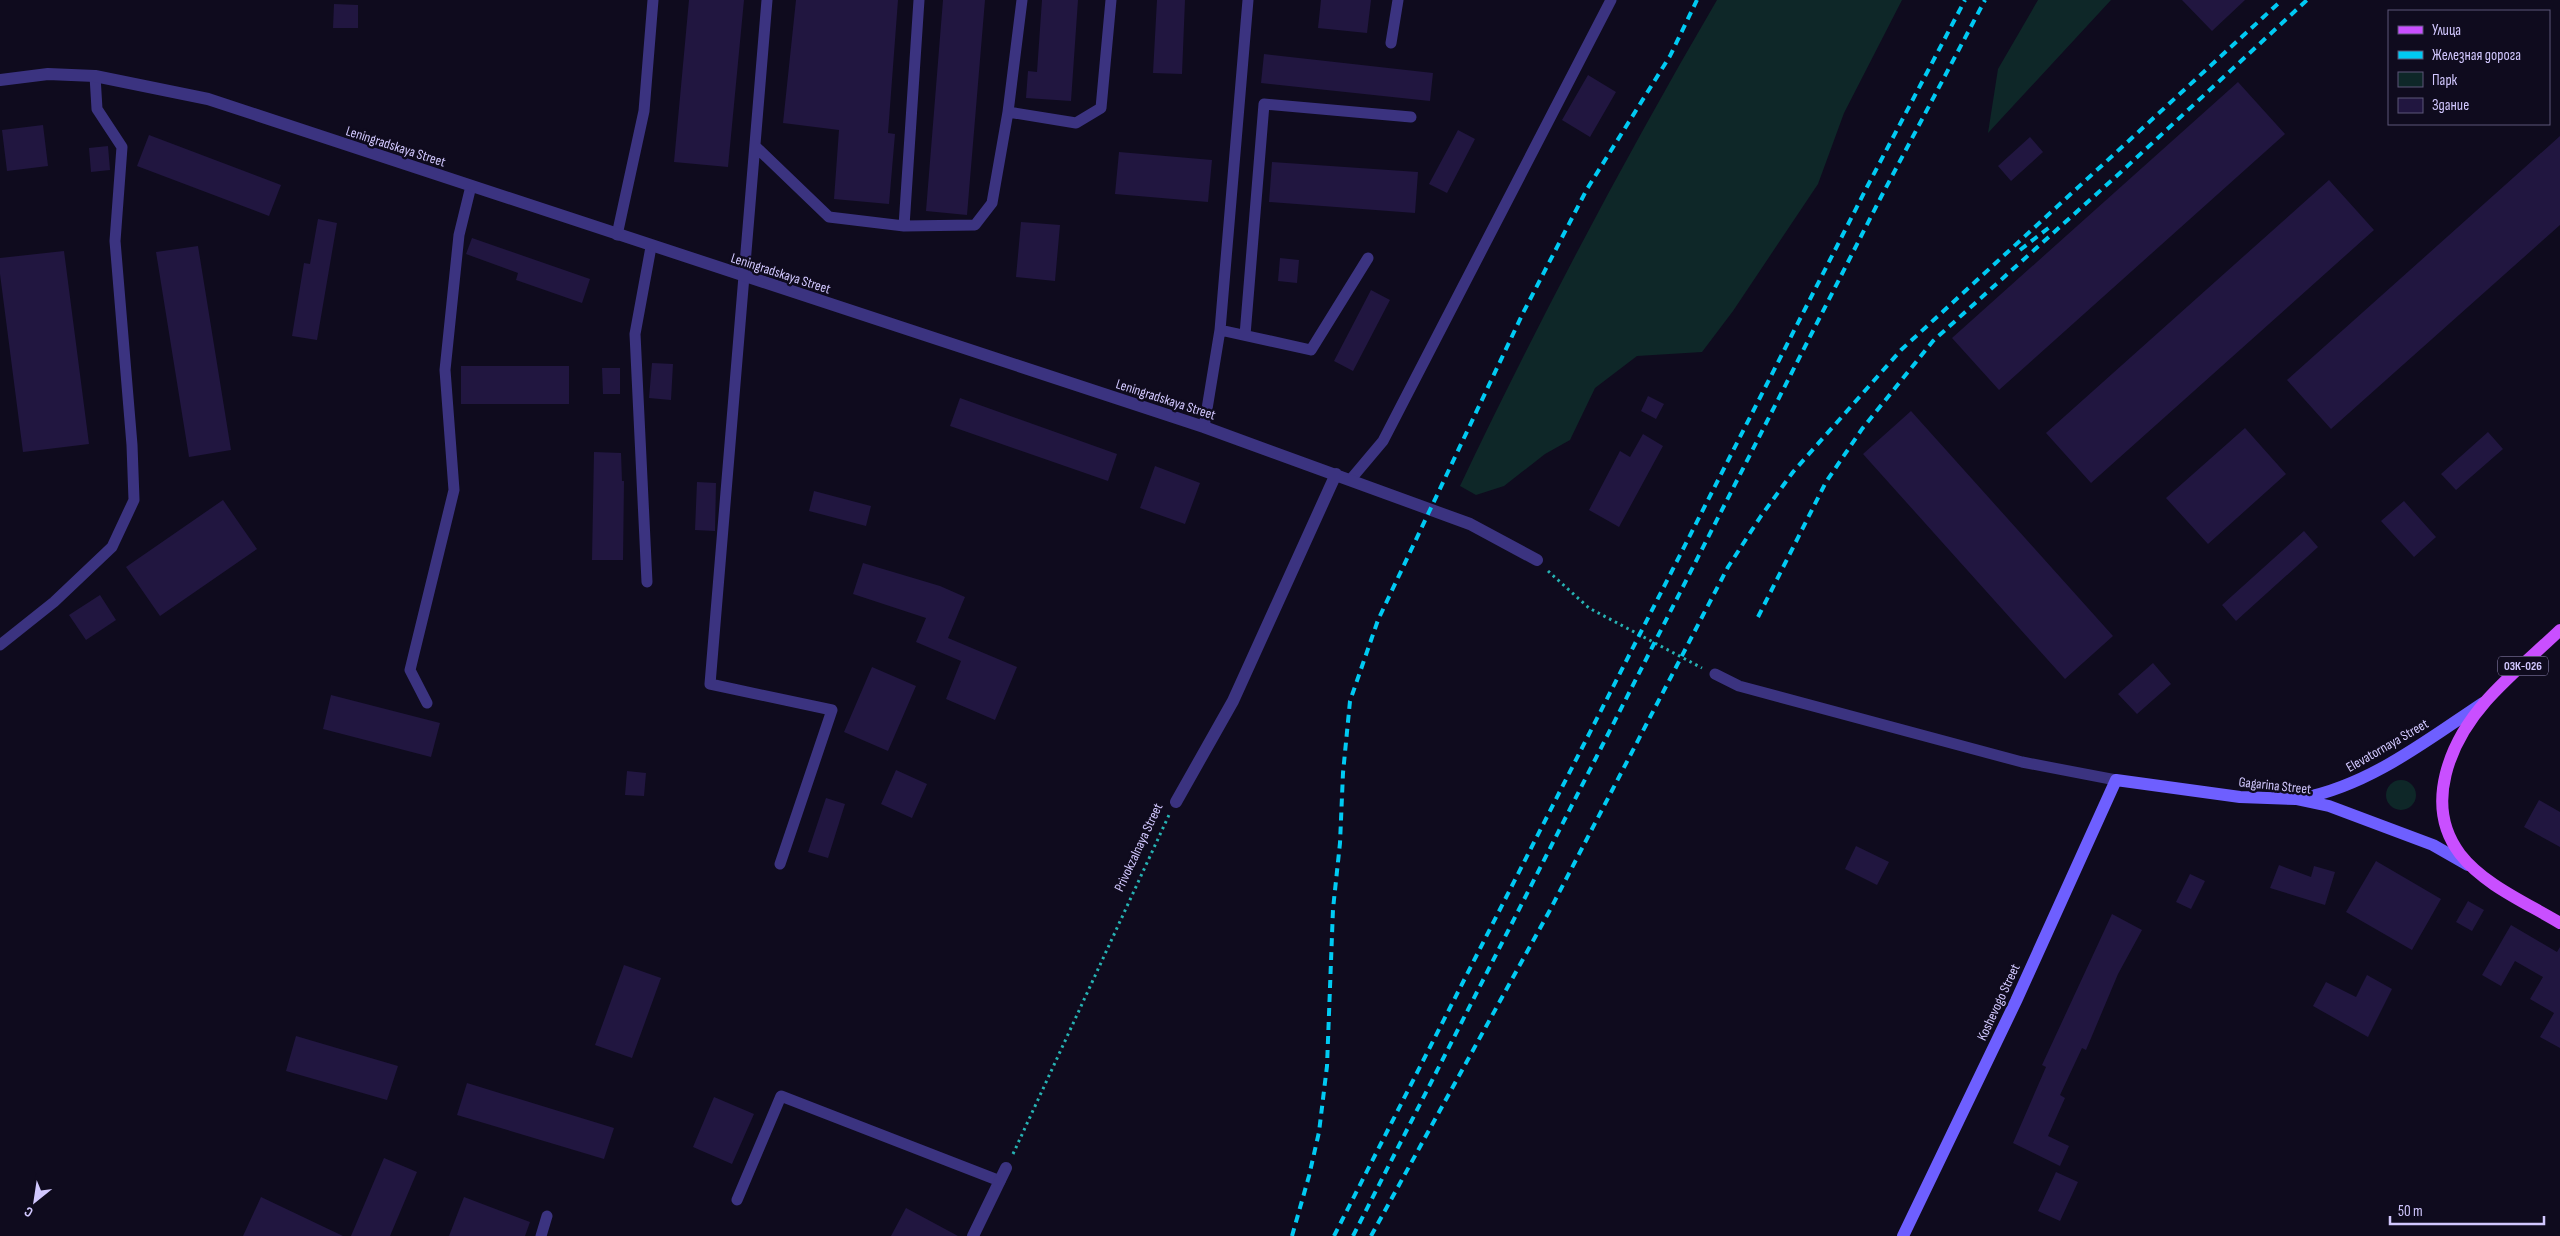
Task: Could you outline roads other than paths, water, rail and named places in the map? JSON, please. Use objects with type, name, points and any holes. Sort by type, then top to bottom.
[{"type":"main road","name":"Elevatornaya Street","points":[[2442,791],[2454,751],[2486,702],[2560,630]]},
{"type":"main road","name":"Gagarina Street","points":[[2442,791],[2441,810],[2448,832],[2460,854],[2478,871],[2502,889],[2560,922]]},
{"type":"street","name":"Leningradskaya Street","points":[[0,80],[48,74],[96,76],[208,99],[651,247],[1204,427],[1351,479],[1470,524],[1537,560]]},
{"type":"street","name":"Privokzalnaya Street","points":[[1176,802],[1233,701],[1336,474]]},
{"type":"street","name":"Elevatornaya Street","points":[[2296,799],[2325,794],[2359,780],[2403,756],[2486,702]]},
{"type":"street","name":"Gagarina Street","points":[[2116,780],[2240,797],[2296,799],[2329,806],[2433,845],[2478,871]]},
{"type":"street","name":"Koshevogo Street","points":[[1903,1236],[2016,1002],[2116,780]]},
{"type":"street","points":[[973,1236],[1006,1168]]},
{"type":"lane","points":[[617,235],[644,111],[654,0]]},
{"type":"lane","points":[[766,0],[745,277],[710,684],[832,710],[780,864]]},
{"type":"lane","points":[[904,226],[919,0]]},
{"type":"lane","points":[[755,146],[829,217],[904,226],[975,226],[992,203],[1008,112],[1022,0]]},
{"type":"lane","points":[[1008,112],[1076,123],[1100,108],[1111,0]]},
{"type":"lane","points":[[1204,427],[1220,330],[1248,0]]},
{"type":"lane","points":[[1391,43],[1398,0]]},
{"type":"lane","points":[[1351,479],[1383,441],[1611,0]]},
{"type":"lane","points":[[0,645],[54,602],[112,547],[134,500],[132,445],[115,241],[122,146],[97,109],[96,76]]},
{"type":"lane","points":[[1245,335],[1264,104],[1411,118]]},
{"type":"lane","points":[[427,703],[410,670],[454,490],[445,370],[459,235],[471,186]]},
{"type":"lane","points":[[646,582],[635,334],[651,247]]},
{"type":"lane","points":[[1220,330],[1311,350],[1368,258]]},
{"type":"lane","points":[[1715,674],[1739,686],[2022,762],[2116,780]]},
{"type":"lane","points":[[736,1200],[782,1096],[1000,1181]]},
{"type":"lane","points":[[541,1236],[547,1216]]},
{"type":"railway","points":[[1292,1236],[1319,1132],[1327,1066],[1333,909],[1340,843],[1343,773],[1350,701],[1378,620],[1523,313],[1587,189],[1670,56],[1697,0]]},
{"type":"railway","points":[[1334,1236],[1867,187],[1965,0]]},
{"type":"railway","points":[[1353,1236],[1881,197],[1985,0]]},
{"type":"railway","points":[[1371,1236],[1550,910],[1728,567],[1761,516],[1793,472],[1901,350],[2282,0]]},
{"type":"railway","points":[[1758,617],[1826,482],[1862,429],[1933,341],[2121,172],[2307,0]]},
{"type":"railway","points":[[2020,250],[2051,226]]}]
